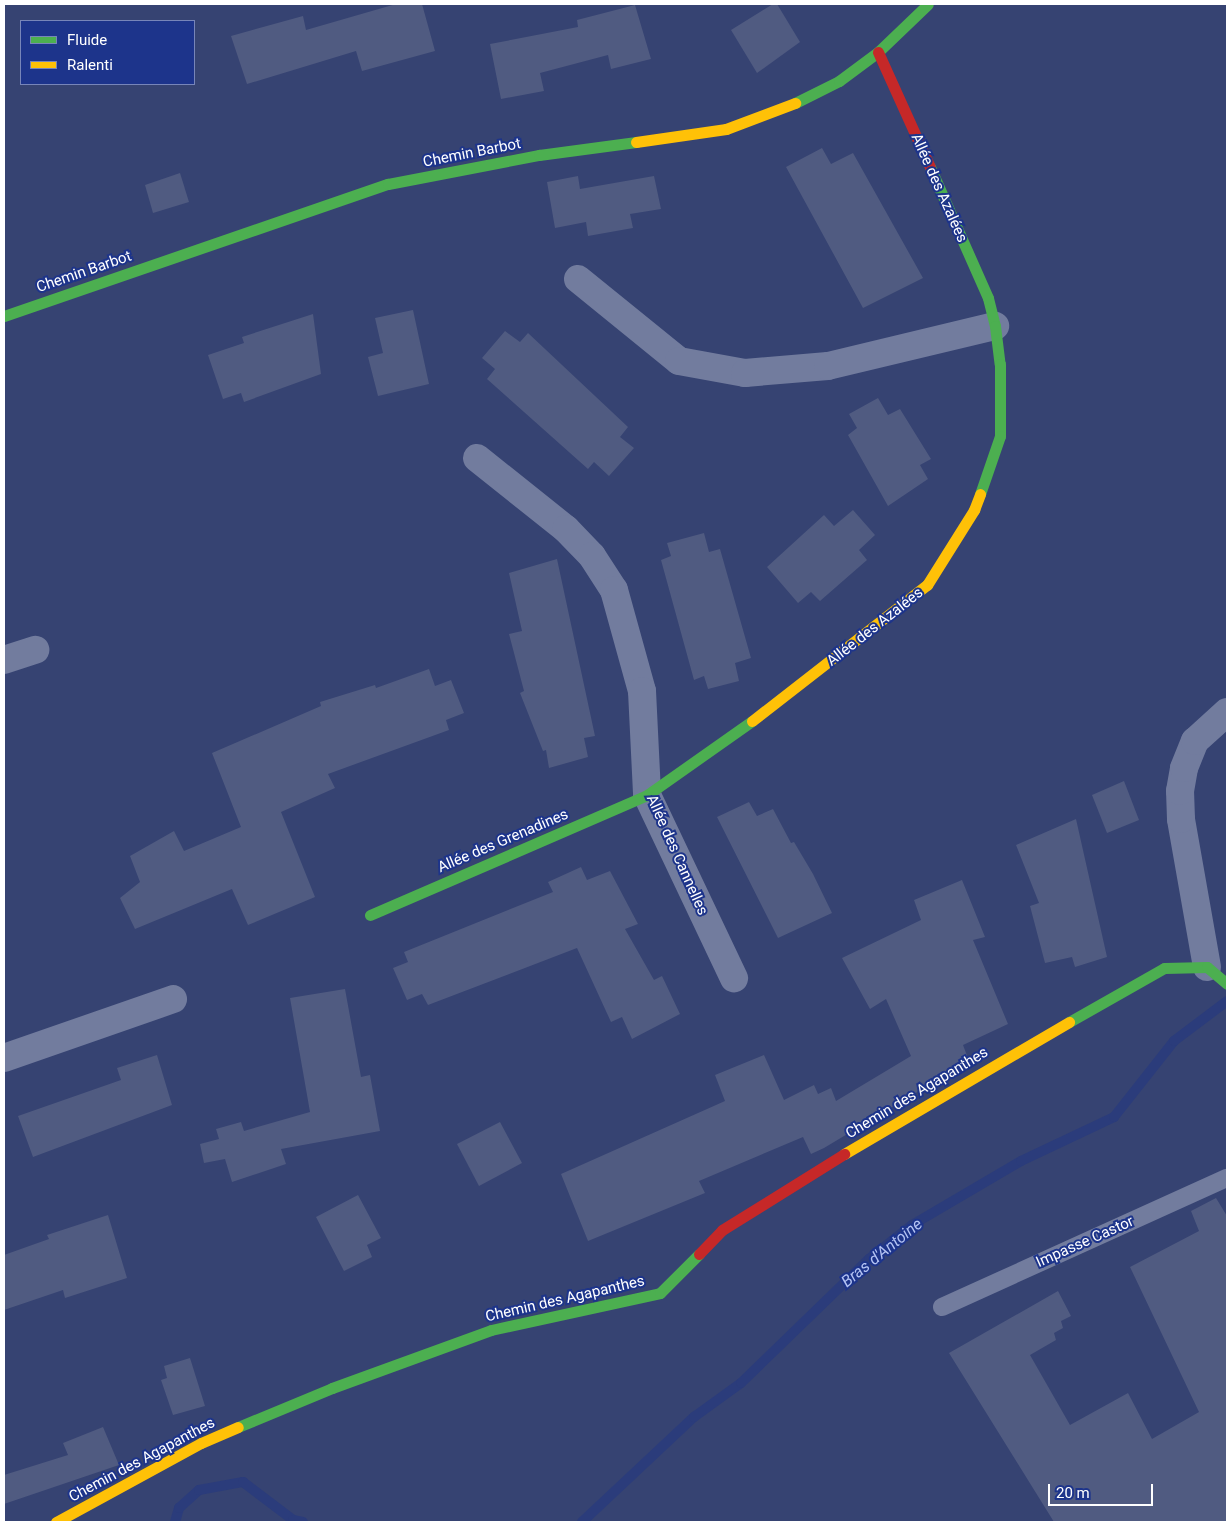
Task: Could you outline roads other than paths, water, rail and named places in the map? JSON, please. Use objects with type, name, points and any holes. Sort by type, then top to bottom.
[{"type":"street","name":"Chemin Barbot","points":[[4,316],[388,184],[539,155],[726,129],[793,104],[839,81],[878,52],[928,4]]},
{"type":"street","name":"Allée des Azalées","points":[[647,795],[790,694],[927,585],[974,510],[1000,436],[1000,364],[995,326],[988,298],[878,52]]},
{"type":"street","points":[[578,279],[679,361],[745,373],[828,366],[995,326]]},
{"type":"street","name":"Allée des Cannelles","points":[[477,458],[566,529],[592,556],[614,590],[642,691],[647,795],[734,978]]},
{"type":"street","points":[[4,660],[35,650]]},
{"type":"street","points":[[1217,975],[1181,818],[1180,791],[1184,768],[1195,741],[1227,712]]},
{"type":"street","name":"Allée des Grenadines","points":[[370,915],[647,795]]},
{"type":"street","name":"Chemin des Agapanthes","points":[[56,1522],[201,1442],[332,1388],[491,1330],[660,1293],[722,1230],[916,1109],[1164,968],[1217,975]]},
{"type":"street","points":[[4,1058],[173,999]]},
{"type":"lane","name":"Impasse Castor","points":[[942,1307],[1227,1178]]},
{"type":"waterway","name":"Bras d'Antoine","points":[[582,1522],[694,1417],[741,1383],[869,1259],[912,1225],[1021,1161],[1114,1117],[1174,1041],[1227,1001]]},
{"type":"waterway","name":"Bras d'Antoine","points":[[175,1522],[179,1508],[199,1490],[243,1482],[293,1520],[303,1522]]}]
